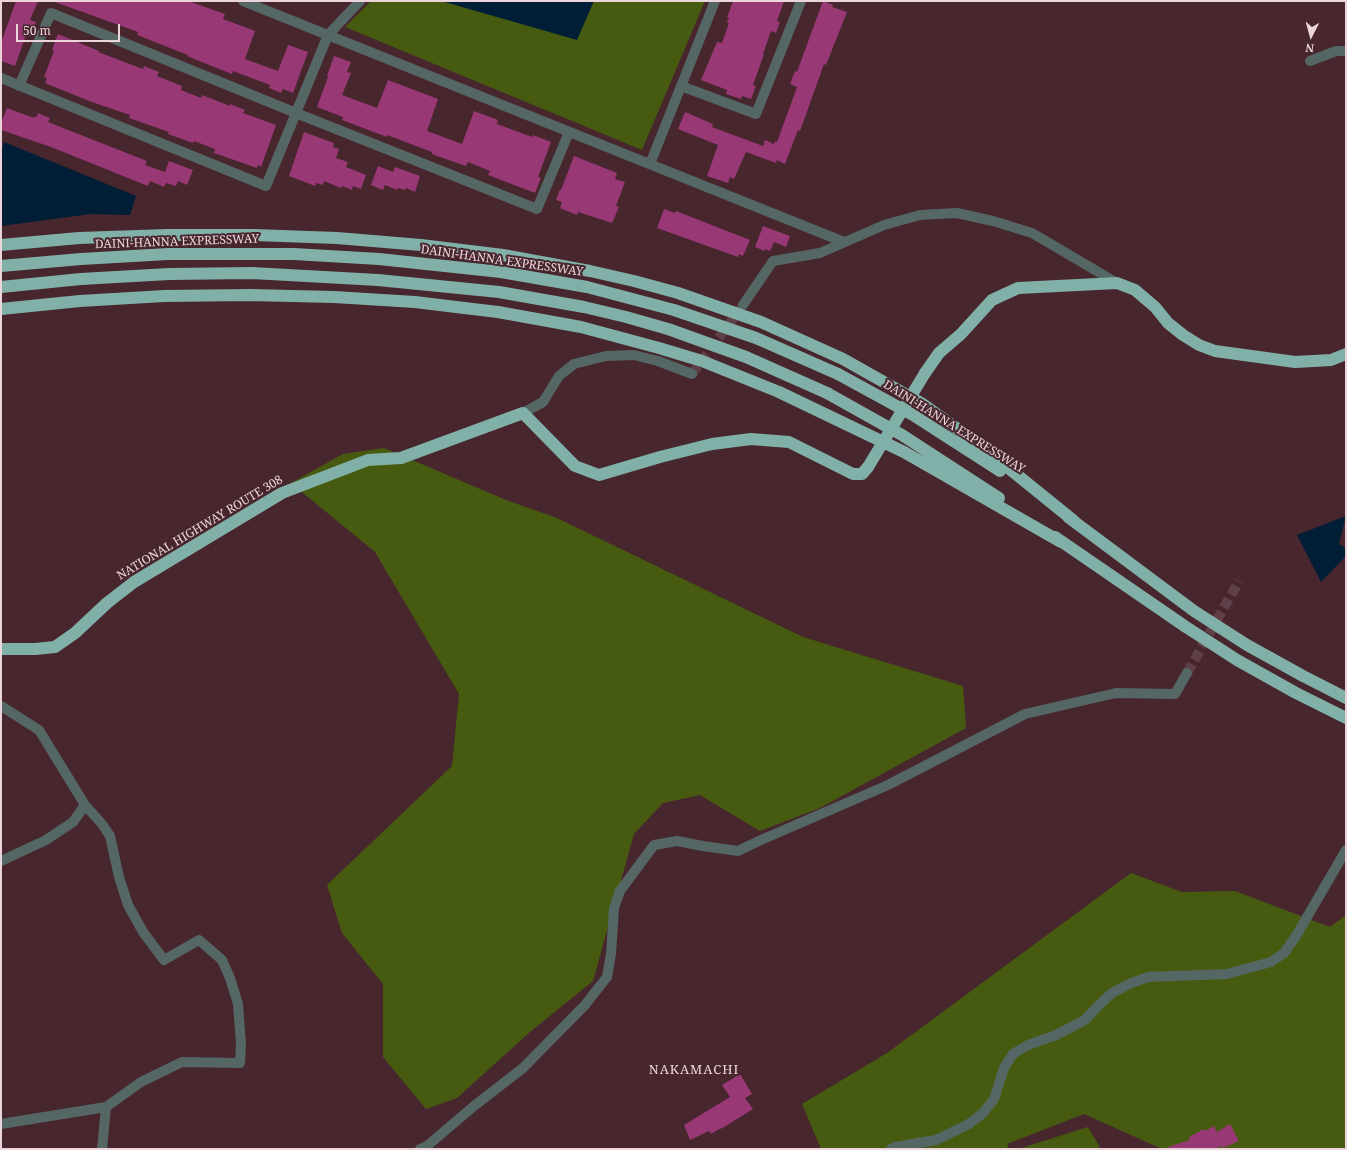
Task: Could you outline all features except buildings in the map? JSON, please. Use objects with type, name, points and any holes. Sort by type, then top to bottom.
[{"type":"highway","points":[[1,245],[79,238],[167,235],[254,235],[337,238],[421,245],[503,255],[583,269],[634,281],[678,293],[762,322],[843,359],[921,403],[980,445],[1074,520]]},
{"type":"highway","name":"DAINI-HANNA EXPRESSWAY","points":[[1,266],[81,259],[168,254],[252,254],[349,257],[480,269],[544,279],[587,287],[674,310],[756,338],[838,374],[913,416],[989,463],[1074,520],[1194,611],[1254,648],[1303,676],[1346,698]]},
{"type":"highway","points":[[1,287],[81,279],[169,274],[252,274],[378,280],[499,292],[584,307],[668,329],[746,357],[827,393],[902,435],[976,482],[1186,627],[1237,660],[1296,693],[1346,718]]},
{"type":"highway","points":[[523,413],[575,466],[599,475],[660,457],[712,444],[751,439],[789,442],[853,474],[862,474],[868,467],[925,373],[939,353],[961,334],[992,300],[1018,288],[1117,283],[1135,290],[1155,307],[1168,323],[1183,335],[1199,345],[1215,351],[1295,362],[1331,360],[1346,354]]},
{"type":"highway","points":[[1,309],[80,301],[164,296],[250,294],[415,302],[498,312],[581,326],[702,361],[779,392],[904,452],[1062,542]]},
{"type":"highway","name":"NATIONAL HIGHWAY ROUTE 308","points":[[1,649],[34,649],[55,647],[75,633],[134,582],[282,493],[368,460],[400,458],[523,413]]},
{"type":"street","points":[[243,1],[844,242]]},
{"type":"street","points":[[1,78],[266,186],[328,35],[360,1]]},
{"type":"street","points":[[650,164],[715,1]]},
{"type":"street","points":[[681,86],[756,114],[801,1]]},
{"type":"street","points":[[19,86],[51,13],[296,114],[537,209],[569,132]]},
{"type":"street","points":[[1310,61],[1336,52],[1346,51]]},
{"type":"street","points":[[743,305],[773,261],[820,253],[884,225],[920,214],[957,213],[993,221],[1032,233],[1117,283]]},
{"type":"street","points":[[523,413],[543,402],[558,376],[574,364],[606,356],[634,355],[658,361],[692,374]]},
{"type":"street","points":[[420,1149],[427,1146],[474,1106],[523,1068],[585,1005],[607,977],[612,954],[614,908],[620,891],[654,845],[678,841],[738,851],[888,785],[1025,714],[1116,693],[1175,694],[1187,673]]},
{"type":"street","points":[[1,706],[39,730],[85,805],[102,824],[110,836],[119,877],[128,905],[143,932],[164,960],[199,940],[222,960],[230,978],[238,1004],[240,1038],[240,1063],[182,1062],[141,1082],[106,1107],[1,1124]]},
{"type":"street","points":[[1,861],[46,840],[73,822],[85,805]]},
{"type":"street","points":[[891,1149],[936,1140],[969,1124],[984,1113],[994,1099],[1004,1068],[1013,1054],[1028,1045],[1056,1035],[1085,1020],[1112,993],[1129,984],[1148,977],[1227,974],[1271,962],[1284,953],[1296,936],[1346,850]]},
{"type":"street","points":[[102,1149],[106,1107]]},
{"type":"green space","points":[[371,1],[705,1],[642,150],[345,27]]},
{"type":"green space","points":[[384,448],[506,500],[557,518],[803,637],[963,686],[966,728],[820,808],[760,831],[700,795],[663,803],[634,834],[593,981],[530,1032],[457,1098],[426,1109],[383,1057],[383,984],[342,933],[327,885],[452,766],[459,694],[375,552],[291,483],[343,454]]},
{"type":"green space","points":[[1131,873],[1182,892],[1235,891],[1330,927],[1346,915],[1346,1149],[1162,1149],[1084,1114],[1007,1144],[1009,1149],[821,1149],[802,1104],[887,1053]]},
{"type":"green space","points":[[1088,1127],[1101,1149],[1018,1149]]},
{"type":"water","points":[[441,1],[594,1],[577,40]]},
{"type":"water","points":[[4,142],[136,196],[130,215],[91,214],[1,226],[1,153]]},
{"type":"water","points":[[1346,516],[1339,544],[1346,548],[1346,556],[1321,582],[1297,535]]},
{"type":"tunnel","points":[[692,374],[741,308]]},
{"type":"tunnel","points":[[1187,673],[1239,581]]},
{"type":"district","name":"NAKAMACHI","points":[[694,1070]]}]
